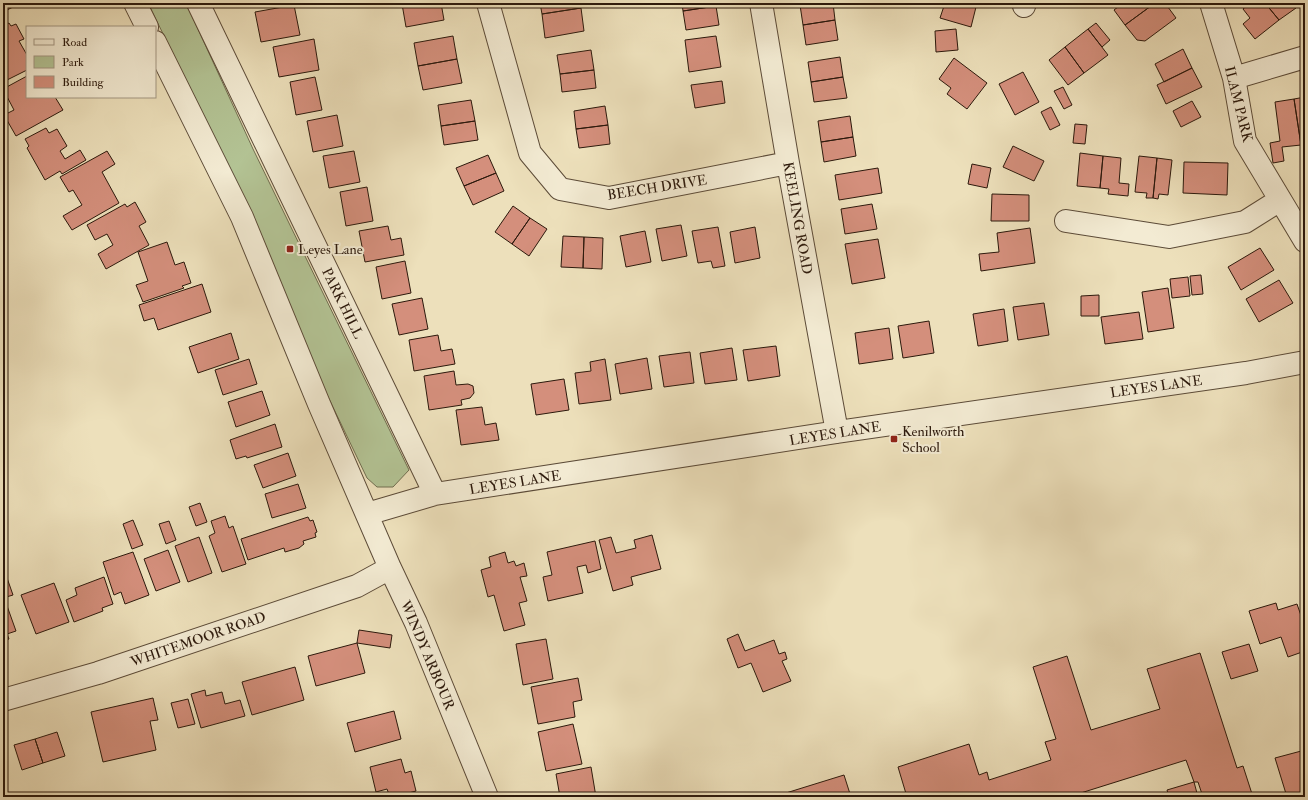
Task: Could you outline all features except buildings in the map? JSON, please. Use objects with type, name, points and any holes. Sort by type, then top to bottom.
[{"type":"street","points":[[135,3],[146,26]]},
{"type":"street","name":"PARK HILL","points":[[198,3],[435,494]]},
{"type":"street","name":"BEECH DRIVE","points":[[488,3],[530,153],[560,189],[609,198],[788,163]]},
{"type":"street","name":"KEELING ROAD","points":[[761,3],[788,163],[837,432]]},
{"type":"street","name":"ILAM PARK","points":[[1211,3],[1234,78],[1245,141],[1305,241]]},
{"type":"street","points":[[156,44],[242,217],[319,404],[367,514]]},
{"type":"street","points":[[1234,78],[1305,57]]},
{"type":"street","points":[[1066,221],[1169,237],[1245,222],[1280,200]]},
{"type":"street","name":"LEYES LANE","points":[[367,514],[435,494],[837,432],[1246,373],[1305,362]]},
{"type":"street","name":"WINDY ARBOUR","points":[[367,514],[416,623],[487,797]]},
{"type":"street","name":"WHITEMOOR ROAD","points":[[3,700],[98,673],[349,588],[390,568]]},
{"type":"green space","points":[[148,3],[186,3],[253,149],[409,470],[393,487],[377,487],[367,478],[320,380],[249,210]]},
{"type":"place","name":"Leyes Lane","points":[[290,249]]},
{"type":"place","name":"Kenilworth School","points":[[894,439]]}]
